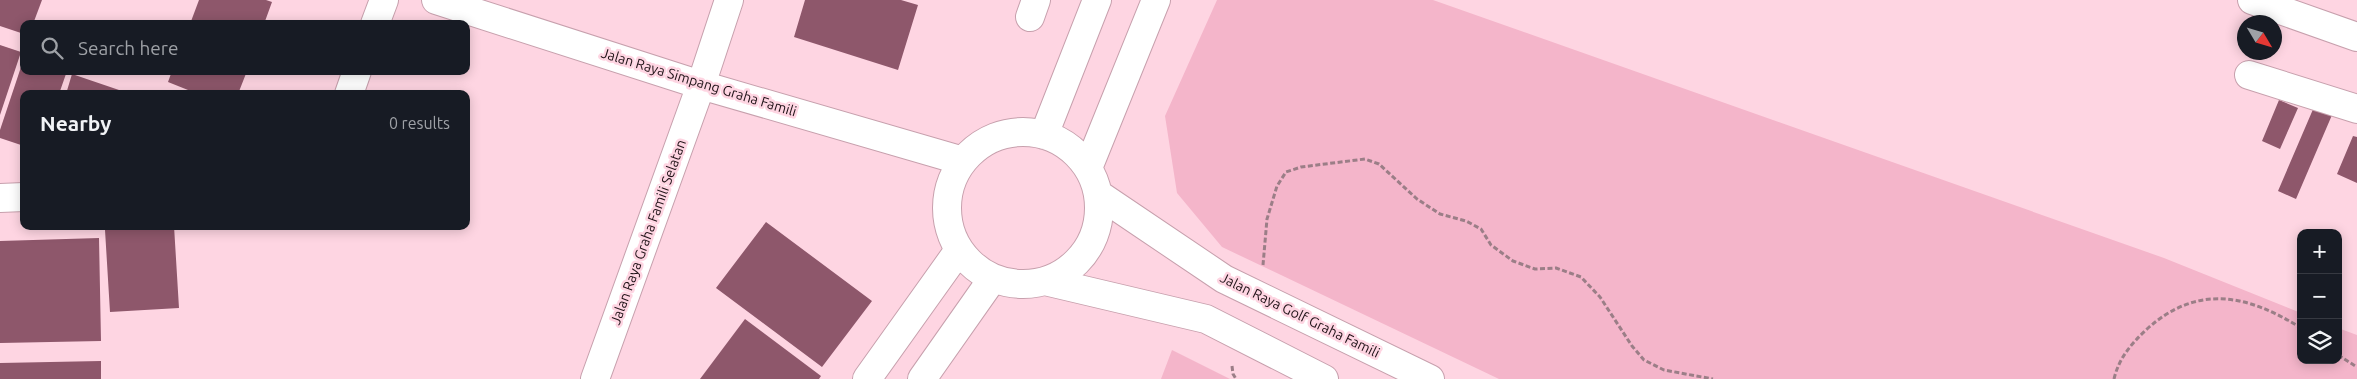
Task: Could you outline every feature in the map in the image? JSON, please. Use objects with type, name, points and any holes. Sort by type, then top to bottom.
[{"type":"street","points":[[376,20],[384,0]]},
{"type":"street","name":"Jalan Raya Simpang Graha Famili","points":[[436,0],[701,85],[962,161]]},
{"type":"street","name":"Jalan Raya Graha Famili Selatan","points":[[595,379],[701,85],[729,0]]},
{"type":"street","points":[[1044,135],[1097,0]]},
{"type":"street","points":[[1088,168],[1156,0]]},
{"type":"street","points":[[2252,0],[2357,38]]},
{"type":"street","points":[[350,90],[356,75]]},
{"type":"street","points":[[2249,75],[2356,107]]},
{"type":"street","points":[[1021,132],[1044,135],[1061,142],[1076,153],[1088,168],[1098,194],[1099,216],[1093,238],[1081,257],[1065,271],[1045,281],[1027,284],[1009,283],[993,278],[974,267],[959,250],[949,229],[947,205],[951,182],[962,161],[979,146],[999,136],[1021,132]]},
{"type":"street","name":"Jalan Raya Golf Graha Famili","points":[[1098,194],[1224,279],[1430,379]]},
{"type":"street","points":[[0,198],[20,198]]},
{"type":"street","points":[[867,379],[959,250]]},
{"type":"street","points":[[922,379],[993,278]]},
{"type":"street","points":[[1045,281],[1206,318],[1324,379]]},
{"type":"path","points":[[1253,292],[1262,267],[1267,219],[1277,186],[1286,172],[1301,167],[1365,159],[1379,164],[1417,199],[1440,214],[1466,221],[1481,229],[1491,245],[1513,261],[1535,269],[1556,268],[1581,277],[1600,297],[1632,346],[1644,360],[1664,370],[1713,379]]},
{"type":"path","points":[[2114,379],[2118,362],[2134,341],[2155,322],[2179,305],[2205,298],[2231,299],[2260,307],[2297,326]]},
{"type":"path","points":[[1236,379],[1233,374],[1232,351],[1238,335]]},
{"type":"path","points":[[2342,358],[2357,367]]},
{"type":"shaded area","points":[[1217,0],[1433,0],[2164,258],[2297,311],[2297,364],[2342,364],[2342,329],[2357,335],[2357,379],[1499,379],[1222,247],[1177,193],[1165,116]]},
{"type":"shaded area","points":[[1172,350],[1230,379],[1161,379]]},
{"type":"building","points":[[0,0],[42,0],[34,20],[20,20],[20,33],[0,26]]},
{"type":"building","points":[[199,0],[266,0],[272,2],[265,20],[192,20]]},
{"type":"building","points":[[805,0],[901,0],[918,5],[898,70],[794,37]]},
{"type":"building","points":[[0,45],[20,52],[20,55],[0,115]]},
{"type":"building","points":[[20,70],[20,75],[66,75],[60,90],[20,90],[20,145],[0,138],[0,130]]},
{"type":"building","points":[[72,75],[75,75],[119,90],[67,90]]},
{"type":"building","points":[[171,75],[245,75],[240,90],[188,90],[168,82]]},
{"type":"building","points":[[2279,100],[2298,108],[2280,149],[2262,141]]},
{"type":"building","points":[[2314,107],[2332,115],[2296,199],[2278,191]]},
{"type":"building","points":[[2353,136],[2357,137],[2357,183],[2337,174]]},
{"type":"building","points":[[766,222],[872,301],[822,367],[716,288]]},
{"type":"building","points":[[105,230],[174,230],[179,308],[110,312]]},
{"type":"building","points":[[99,238],[101,341],[0,343],[0,241]]},
{"type":"building","points":[[745,319],[821,376],[819,379],[700,379]]},
{"type":"building","points":[[101,361],[101,379],[0,379],[0,363]]}]
